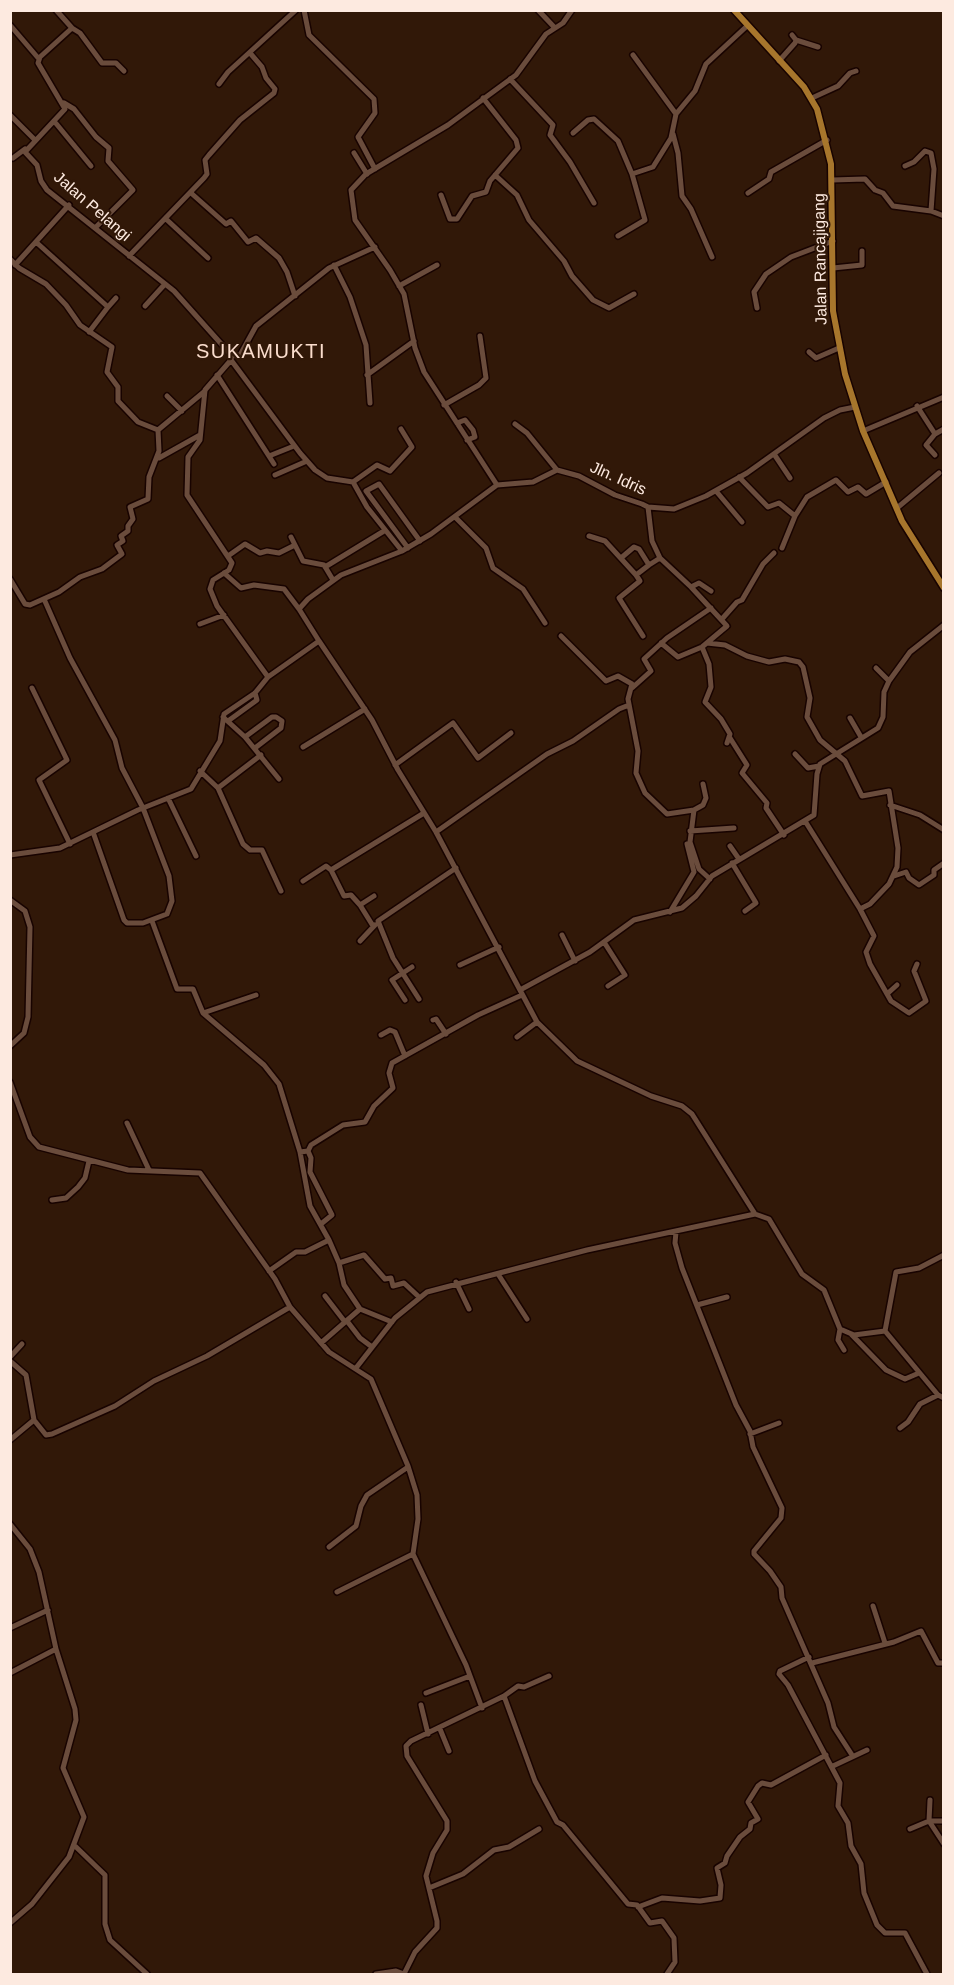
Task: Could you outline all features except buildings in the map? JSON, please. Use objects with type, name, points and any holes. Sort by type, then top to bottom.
[{"type":"main road","name":"Jalan Rancajigang","points":[[734,10],[812,98],[827,140],[832,180],[833,311],[839,348],[863,431],[897,508],[944,588]]},
{"type":"street","points":[[56,10],[72,28],[80,33],[102,63],[116,63],[124,71]]},
{"type":"street","points":[[219,84],[228,72],[296,10]]},
{"type":"street","points":[[304,10],[309,36],[374,99],[375,113],[358,137],[375,169]]},
{"type":"street","points":[[538,10],[555,28]]},
{"type":"street","points":[[497,485],[424,372],[414,341],[408,306],[399,286],[375,247],[355,220],[351,190],[367,174],[447,125],[510,79],[522,67],[546,34],[572,10]]},
{"type":"street","points":[[10,24],[39,59],[38,63],[63,102],[65,109],[35,140],[13,158]]},
{"type":"street","points":[[632,174],[654,165],[673,134],[676,114],[695,91],[706,64],[747,26]]},
{"type":"street","points":[[39,59],[72,28]]},
{"type":"street","points":[[779,61],[794,38],[818,47]]},
{"type":"street","points":[[129,256],[206,176],[206,158],[240,120],[274,93],[275,89],[267,80],[262,67],[250,53]]},
{"type":"street","points":[[633,55],[676,114]]},
{"type":"street","points":[[812,98],[837,86],[850,73],[856,71]]},
{"type":"street","points":[[510,79],[553,125],[550,135],[570,162],[594,203]]},
{"type":"street","points":[[441,195],[453,221],[464,212],[472,196],[485,193],[495,175],[517,150],[519,144],[483,98]]},
{"type":"street","points":[[63,102],[74,109],[96,137],[109,148],[108,161],[133,190],[95,228]]},
{"type":"street","points":[[10,115],[35,140]]},
{"type":"street","points":[[573,133],[588,120],[595,120],[618,141],[632,174],[645,220],[618,236]]},
{"type":"street","points":[[54,122],[91,166]]},
{"type":"street","points":[[673,134],[678,153],[682,196],[691,209],[712,257]]},
{"type":"street","points":[[748,193],[769,178],[771,172],[827,140]]},
{"type":"street","name":"Jalan Pelangi","points":[[25,149],[37,165],[45,187],[165,284],[197,314],[307,461],[327,478],[353,482]]},
{"type":"street","points":[[904,166],[914,162],[926,151],[931,153],[934,169],[931,211]]},
{"type":"street","points":[[354,153],[367,174]]},
{"type":"street","points":[[495,175],[517,195],[529,220],[593,300],[609,308],[634,294]]},
{"type":"street","points":[[832,180],[865,179],[876,190],[883,193],[893,206],[942,213]]},
{"type":"street","points":[[191,193],[226,224],[231,221],[248,243],[256,239],[279,258],[295,296]]},
{"type":"street","points":[[69,205],[36,242],[12,262],[50,288],[89,332],[112,347],[107,372],[118,387],[119,403],[138,422],[158,430]]},
{"type":"street","points":[[166,219],[208,258]]},
{"type":"street","points":[[757,308],[754,292],[766,274],[791,257],[833,241]]},
{"type":"street","points":[[36,242],[108,307]]},
{"type":"street","points":[[158,430],[205,391],[232,358],[240,355],[253,330],[261,321],[334,265],[375,247]]},
{"type":"street","points":[[833,267],[862,265],[862,251]]},
{"type":"street","points":[[334,265],[350,297],[366,345],[370,403]]},
{"type":"street","points":[[399,286],[437,265]]},
{"type":"street","points":[[145,306],[165,284]]},
{"type":"street","points":[[89,332],[116,298]]},
{"type":"street","points":[[444,405],[479,385],[486,378],[480,336]]},
{"type":"street","points":[[368,375],[414,341]]},
{"type":"street","points":[[809,352],[816,358],[839,348]]},
{"type":"street","points":[[217,375],[274,464]]},
{"type":"street","points":[[205,391],[200,442],[188,457],[185,490],[232,565],[213,580],[210,589],[224,615],[268,677]]},
{"type":"street","points":[[167,396],[182,411]]},
{"type":"street","points":[[863,431],[917,406],[944,397]]},
{"type":"street","points":[[917,406],[935,434]]},
{"type":"street","points":[[648,507],[674,509],[716,491],[774,454],[824,418],[840,410],[855,407]]},
{"type":"street","points":[[457,423],[465,420],[473,430],[475,436],[467,440]]},
{"type":"street","points":[[299,609],[333,580],[405,550],[420,541],[497,485],[533,482],[557,470],[527,433],[515,424]]},
{"type":"street","points":[[401,429],[411,443],[409,453],[390,471],[377,465],[353,482],[384,531],[405,550]]},
{"type":"street","points":[[936,455],[926,445],[935,434],[944,429]]},
{"type":"street","points":[[10,579],[26,605],[59,592],[80,577],[102,569],[122,554],[117,545],[123,541],[122,536],[128,531],[128,525],[133,519],[130,507],[147,500],[150,477],[159,458],[158,430]]},
{"type":"street","points":[[159,458],[200,435]]},
{"type":"street","points":[[269,456],[294,446]]},
{"type":"street","points":[[774,454],[790,478]]},
{"type":"street","points":[[275,475],[307,461]]},
{"type":"street","name":"Jln. Idris","points":[[557,470],[579,476],[615,495],[648,507],[652,541],[660,558],[722,619]]},
{"type":"street","points":[[897,508],[939,473]]},
{"type":"street","points":[[739,477],[768,507],[779,503],[795,516]]},
{"type":"street","points":[[782,548],[795,516],[807,496],[836,480],[848,492],[858,487],[865,494],[886,482]]},
{"type":"street","points":[[405,550],[366,491],[379,484],[420,541]]},
{"type":"street","points":[[716,491],[742,522]]},
{"type":"street","points":[[384,518],[397,510]]},
{"type":"street","points":[[455,517],[486,548],[493,567],[523,589],[545,623]]},
{"type":"street","points":[[325,567],[384,531]]},
{"type":"street","points":[[588,536],[603,538],[640,581],[619,598],[643,636]]},
{"type":"street","points":[[291,537],[297,551],[306,562],[325,567],[333,580]]},
{"type":"street","points":[[228,556],[245,544],[260,554],[267,551],[279,553],[295,545]]},
{"type":"street","points":[[621,558],[632,548],[637,547],[649,565]]},
{"type":"street","points":[[661,643],[676,657],[704,645],[726,627],[722,619],[736,602],[742,600],[763,564],[774,554]]},
{"type":"street","points":[[636,575],[660,558]]},
{"type":"street","points":[[224,573],[241,588],[254,585],[284,589],[299,609],[365,709],[395,765],[436,831],[537,1022],[577,1061],[651,1096],[682,1106],[692,1114],[755,1214]]},
{"type":"street","points":[[691,587],[699,583],[711,591]]},
{"type":"street","points":[[45,599],[70,658],[115,740],[122,768],[143,808],[170,876],[172,901],[167,914],[152,921],[127,923],[121,915],[93,832]]},
{"type":"street","points":[[703,784],[706,792],[705,802],[694,810],[666,813],[653,804],[640,786],[636,773],[638,751],[628,696],[632,688],[651,672],[644,659],[661,643],[711,608]]},
{"type":"street","points":[[200,624],[224,615]]},
{"type":"street","points":[[795,754],[808,768],[819,766],[836,752],[879,726],[884,692],[889,681],[909,653],[944,625]]},
{"type":"street","points":[[561,636],[606,681],[620,676],[629,682],[632,688]]},
{"type":"street","points":[[10,855],[49,850],[70,844],[143,808],[191,789],[220,741],[225,719],[257,700],[255,693],[268,677],[319,641]]},
{"type":"street","points":[[704,645],[709,664],[711,687],[705,702],[721,719],[747,765],[742,773],[768,803],[766,808],[784,835]]},
{"type":"street","points":[[704,645],[725,645],[747,656],[769,662],[785,659],[799,662],[803,667],[810,698],[807,717],[821,742],[846,762],[862,796],[887,790],[898,858],[894,876],[870,904],[860,909]]},
{"type":"street","points":[[876,668],[889,681]]},
{"type":"street","points":[[32,688],[67,760],[39,780],[70,844]]},
{"type":"street","points":[[436,831],[547,754],[629,705]]},
{"type":"street","points":[[303,747],[365,709]]},
{"type":"street","points":[[245,737],[272,717],[282,721],[281,728],[255,748]]},
{"type":"street","points":[[850,718],[861,737]]},
{"type":"street","points":[[225,719],[255,748],[279,780]]},
{"type":"street","points":[[395,765],[453,723],[478,758],[511,733]]},
{"type":"street","points":[[727,743],[730,738]]},
{"type":"street","points":[[218,788],[261,755]]},
{"type":"street","points":[[321,1224],[332,1215],[313,1178],[308,1151],[311,1145],[343,1125],[364,1122],[374,1106],[393,1088],[390,1065],[575,961],[634,920],[670,912],[691,901],[710,879],[732,863],[784,835],[815,812],[819,766]]},
{"type":"street","points":[[200,771],[218,788],[243,844],[250,850],[262,850],[281,891]]},
{"type":"street","points":[[168,798],[196,856]]},
{"type":"street","points":[[890,805],[920,815],[944,830]]},
{"type":"street","points":[[694,810],[690,845],[696,864],[710,879]]},
{"type":"street","points":[[331,870],[424,813]]},
{"type":"street","points":[[805,821],[860,909],[874,938],[866,954],[887,994],[893,1003],[909,1013],[926,1002],[914,971],[917,964]]},
{"type":"street","points":[[690,831],[734,828]]},
{"type":"street","points":[[670,912],[680,890],[694,872],[687,844]]},
{"type":"street","points":[[730,846],[739,859]]},
{"type":"street","points":[[732,863],[756,902],[745,911]]},
{"type":"street","points":[[894,876],[906,872],[909,878],[919,885],[934,875],[934,870],[944,863]]},
{"type":"street","points":[[303,881],[326,866],[331,870],[344,896],[351,895],[376,924],[393,958],[419,999]]},
{"type":"street","points":[[360,941],[376,924],[456,868]]},
{"type":"street","points":[[360,905],[374,896]]},
{"type":"street","points":[[10,900],[25,911],[30,927],[28,1017],[24,1034],[10,1046]]},
{"type":"street","points":[[152,921],[177,989],[193,989],[203,1013],[264,1065],[279,1084],[300,1152],[310,1206],[339,1263],[344,1285],[360,1309],[392,1322]]},
{"type":"street","points":[[562,935],[575,961]]},
{"type":"street","points":[[604,942],[625,975],[608,986]]},
{"type":"street","points":[[460,965],[499,947]]},
{"type":"street","points":[[405,1000],[392,982],[412,967]]},
{"type":"street","points":[[887,994],[897,985]]},
{"type":"street","points":[[203,1013],[256,995]]},
{"type":"street","points":[[433,1020],[436,1019],[446,1034]]},
{"type":"street","points":[[517,1037],[537,1022]]},
{"type":"street","points":[[381,1035],[390,1030],[395,1032],[405,1056]]},
{"type":"street","points":[[11,1085],[35,1145],[128,1170],[200,1173],[269,1271],[290,1306],[321,1343],[335,1356],[356,1368],[376,1388],[408,1467],[418,1507],[413,1554],[470,1676],[482,1708]]},
{"type":"street","points":[[126,1123],[149,1170]]},
{"type":"street","points":[[300,1152],[308,1151]]},
{"type":"street","points":[[52,1200],[66,1198],[78,1187],[85,1178],[89,1161]]},
{"type":"street","points":[[356,1368],[392,1322],[419,1297],[456,1282],[498,1274],[587,1250],[755,1214],[769,1219],[802,1274],[824,1290],[840,1329],[838,1340],[844,1350]]},
{"type":"street","points":[[676,1232],[675,1243],[681,1266],[736,1405],[750,1434],[753,1447],[777,1494],[782,1514],[754,1554],[776,1578],[810,1660],[834,1727],[852,1755]]},
{"type":"street","points":[[269,1271],[296,1252],[305,1252],[328,1240]]},
{"type":"street","points":[[339,1263],[364,1255],[385,1279],[391,1278],[394,1286],[404,1283],[419,1297]]},
{"type":"street","points":[[900,1428],[908,1422],[920,1404],[941,1396],[885,1331],[895,1273],[919,1268],[944,1255]]},
{"type":"street","points":[[498,1274],[527,1319]]},
{"type":"street","points":[[456,1282],[469,1310]]},
{"type":"street","points":[[325,1296],[360,1338],[372,1347]]},
{"type":"street","points":[[697,1305],[727,1297]]},
{"type":"street","points":[[22,1344],[10,1359],[26,1375],[34,1420],[46,1435],[116,1406],[154,1382],[207,1356],[290,1306]]},
{"type":"street","points":[[321,1343],[360,1309]]},
{"type":"street","points":[[840,1329],[851,1334],[886,1370],[905,1379],[919,1373]]},
{"type":"street","points":[[851,1334],[885,1331]]},
{"type":"street","points":[[11,1437],[34,1420]]},
{"type":"street","points":[[750,1434],[779,1423]]},
{"type":"street","points":[[329,1547],[356,1526],[361,1506],[367,1495],[408,1467]]},
{"type":"street","points":[[10,1524],[30,1549],[48,1610],[56,1649],[75,1709],[76,1720],[63,1768],[83,1813],[69,1857],[32,1904],[10,1923]]},
{"type":"street","points":[[337,1592],[413,1554]]},
{"type":"street","points":[[873,1606],[885,1643]]},
{"type":"street","points":[[10,1628],[48,1610]]},
{"type":"street","points":[[927,1974],[907,1935],[885,1933],[877,1925],[864,1893],[861,1864],[851,1846],[848,1823],[838,1806],[842,1789],[833,1766],[788,1685],[778,1673],[810,1660],[885,1643],[921,1631],[938,1663],[944,1664]]},
{"type":"street","points":[[10,1674],[56,1649]]},
{"type":"street","points":[[426,1693],[470,1676]]},
{"type":"street","points":[[376,1974],[396,1971],[404,1974],[415,1952],[434,1932],[437,1922],[426,1876],[428,1865],[447,1830],[447,1821],[412,1765],[405,1749],[411,1741],[482,1708],[518,1686],[525,1687],[549,1676]]},
{"type":"street","points":[[504,1696],[535,1781],[553,1816],[628,1904],[638,1907],[663,1898],[700,1901],[720,1898],[721,1886],[717,1868],[725,1863],[740,1837],[750,1829],[751,1823],[758,1819],[748,1802],[758,1786],[762,1783],[773,1784],[826,1755]]},
{"type":"street","points":[[421,1705],[428,1734]]},
{"type":"street","points":[[440,1729],[449,1751]]},
{"type":"street","points":[[833,1766],[852,1755],[867,1750]]},
{"type":"street","points":[[930,1800],[929,1821],[944,1844]]},
{"type":"street","points":[[910,1829],[929,1821],[944,1821]]},
{"type":"street","points":[[429,1888],[463,1874],[494,1850],[509,1847],[539,1829]]},
{"type":"street","points":[[74,1845],[105,1875],[105,1924],[110,1940],[147,1974]]},
{"type":"street","points":[[638,1907],[649,1922],[662,1921],[675,1940],[674,1965],[667,1974]]},
{"type":"district","name":"SUKAMUKTI","points":[[261,352]]}]
